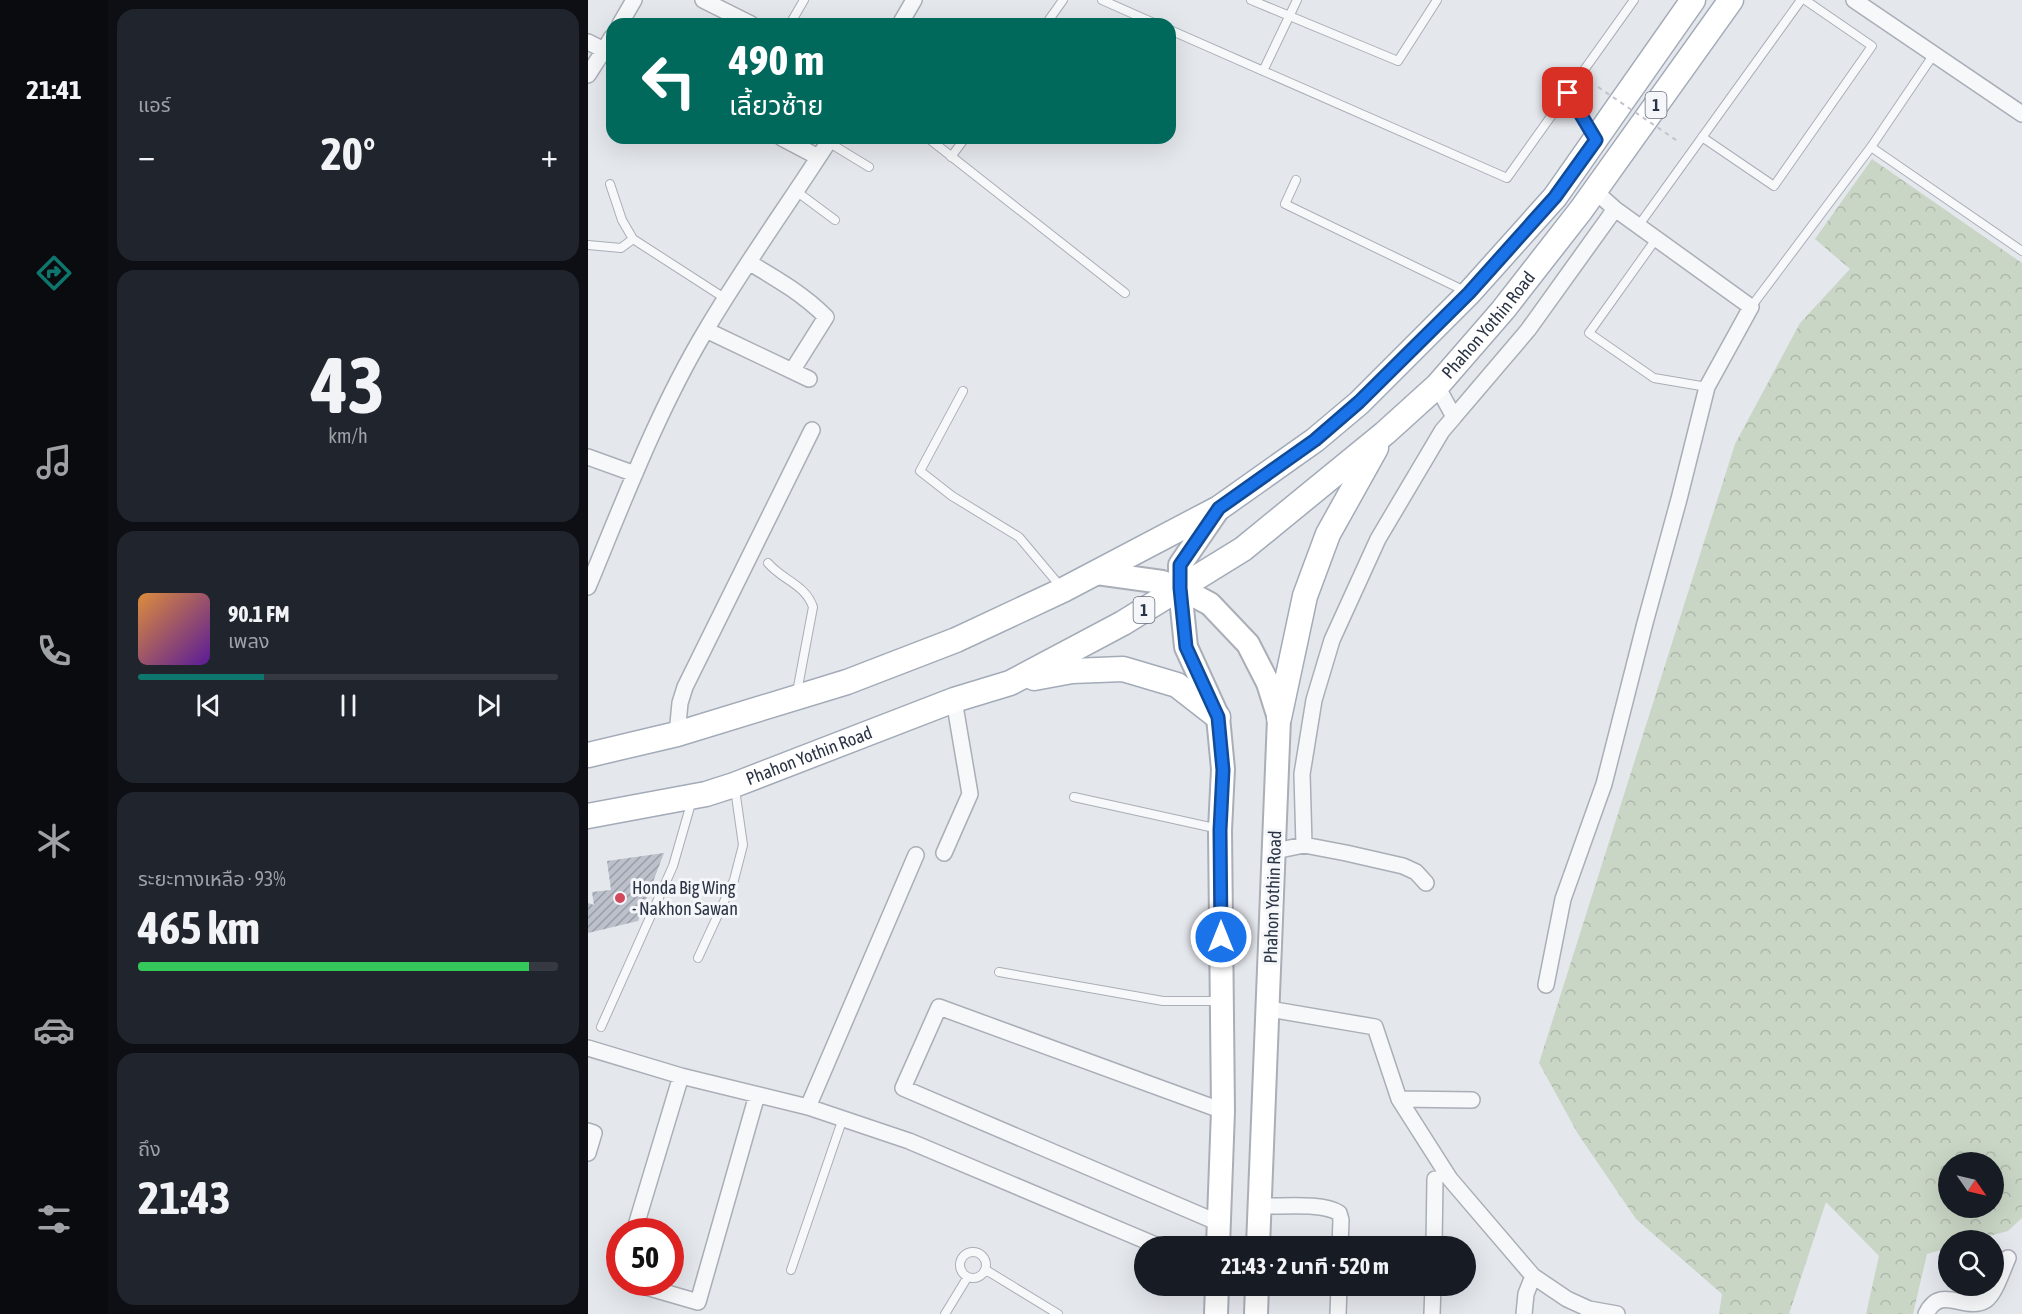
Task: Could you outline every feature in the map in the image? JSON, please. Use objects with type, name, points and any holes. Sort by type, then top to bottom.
[{"type":"main road","name":"Phahon Yothin Road","points":[[588,755],[677,734],[796,699],[956,640],[1097,573],[1219,508],[1315,440],[1359,402],[1469,293],[1555,197],[1693,0]]},
{"type":"main road","name":"Phahon Yothin Road","points":[[588,816],[693,796],[734,785],[954,700],[1010,683],[1123,623],[1243,549],[1385,433],[1437,386],[1503,310],[1595,191],[1731,0]]},
{"type":"main road","points":[[1279,718],[1305,596],[1328,534],[1385,433]]},
{"type":"main road","name":"Phahon Yothin Road","points":[[1218,1236],[1223,1111],[1220,830],[1223,770],[1218,717],[1186,647],[1180,565],[1219,508]]},
{"type":"main road","name":"Phahon Yothin Road","points":[[1097,573],[1162,582],[1180,588],[1210,604],[1248,644],[1268,683],[1279,718],[1258,1236]]},
{"type":"main road","points":[[1010,683],[1072,671],[1124,669],[1177,685],[1218,717]]},
{"type":"main road","points":[[1216,1314],[1217,1296]]},
{"type":"main road","points":[[1256,1314],[1257,1296]]},
{"type":"street","points":[[624,18],[634,0]]},
{"type":"street","points":[[904,18],[914,0]]},
{"type":"street","points":[[1854,0],[2022,114]]},
{"type":"street","points":[[713,2],[741,18]]},
{"type":"street","points":[[588,42],[606,43]]},
{"type":"street","points":[[588,75],[606,46]]},
{"type":"street","points":[[793,144],[818,157]]},
{"type":"street","points":[[588,586],[635,474],[675,388],[706,330],[826,144]]},
{"type":"street","points":[[1546,985],[1563,899],[1604,784],[1707,387],[1751,307],[1656,239],[1595,191]]},
{"type":"street","points":[[1304,845],[1302,774],[1314,700],[1332,639],[1378,539],[1442,431],[1528,330],[1616,209]]},
{"type":"street","points":[[750,262],[784,283],[813,304],[826,317],[792,371]]},
{"type":"street","points":[[706,330],[809,379]]},
{"type":"street","points":[[1437,386],[1454,417]]},
{"type":"street","points":[[677,734],[680,703],[685,687],[812,430]]},
{"type":"street","points":[[588,457],[635,474]]},
{"type":"street","points":[[944,853],[970,794],[954,700]]},
{"type":"street","points":[[1275,851],[1304,845],[1403,866],[1416,872],[1426,883]]},
{"type":"street","points":[[808,1107],[916,855]]},
{"type":"street","points":[[1219,1223],[903,1088],[939,1008],[1223,1111]]},
{"type":"street","points":[[1269,1009],[1375,1028],[1399,1099],[1450,1179],[1533,1276],[1567,1299],[1582,1306],[1617,1314]]},
{"type":"street","points":[[588,1048],[681,1076],[808,1107],[843,1118],[909,1141],[1134,1236]]},
{"type":"street","points":[[638,1218],[681,1076]]},
{"type":"street","points":[[668,1296],[701,1308],[757,1095]]},
{"type":"street","points":[[1399,1099],[1472,1100]]},
{"type":"street","points":[[588,1131],[594,1133],[588,1153]]},
{"type":"street","points":[[1434,1236],[1435,1179]]},
{"type":"street","points":[[1260,1206],[1334,1209],[1339,1213],[1341,1220],[1340,1236]]},
{"type":"street","points":[[1926,1314],[1931,1306],[1942,1299],[1974,1304],[1984,1301],[1994,1288],[2008,1258]]},
{"type":"street","points":[[1524,1314],[1526,1294],[1533,1276]]},
{"type":"street","points":[[1338,1314],[1339,1296]]},
{"type":"street","points":[[1432,1314],[1433,1296]]},
{"type":"lane","points":[[794,18],[804,0]]},
{"type":"lane","points":[[1050,18],[1063,0]]},
{"type":"lane","points":[[1102,0],[1142,18]]},
{"type":"lane","points":[[1251,0],[1398,61],[1437,0]]},
{"type":"lane","points":[[1263,71],[1297,0]]},
{"type":"lane","points":[[1176,33],[1507,178],[1634,0]]},
{"type":"lane","points":[[1639,225],[1702,137],[1803,0],[1872,46],[1774,186],[1702,137]]},
{"type":"lane","points":[[1751,307],[1871,147],[1934,54]]},
{"type":"lane","points":[[1568,93],[1596,140]]},
{"type":"lane","points":[[835,144],[868,167]]},
{"type":"lane","points":[[935,144],[1125,293]]},
{"type":"lane","points":[[951,157],[961,144]]},
{"type":"lane","points":[[1871,147],[2022,251]]},
{"type":"lane","points":[[1296,180],[1285,204],[1469,293]]},
{"type":"lane","points":[[610,184],[622,220],[633,239],[726,299]]},
{"type":"lane","points":[[796,191],[836,220]]},
{"type":"lane","points":[[588,245],[621,248],[633,239]]},
{"type":"lane","points":[[1656,239],[1589,333],[1654,378],[1707,387]]},
{"type":"lane","points":[[963,391],[920,471],[952,496],[1018,537],[1063,590]]},
{"type":"lane","points":[[768,563],[809,596],[813,607],[796,699]]},
{"type":"lane","points":[[698,958],[734,880],[743,845],[734,785]]},
{"type":"lane","points":[[601,1028],[673,866],[693,796]]},
{"type":"lane","points":[[1074,797],[1220,830]]},
{"type":"lane","points":[[999,972],[1162,1001],[1222,1001]]},
{"type":"lane","points":[[790,1270],[843,1118]]},
{"type":"lane","points":[[969,1252],[976,1252],[985,1260],[986,1270],[977,1278],[967,1278],[961,1274],[962,1259],[969,1252]]},
{"type":"lane","points":[[986,1270],[1058,1314]]},
{"type":"lane","points":[[945,1314],[967,1278]]},
{"type":"path","points":[[1598,87],[1679,142]]},
{"type":"green space","points":[[1872,159],[2022,263],[2022,1218],[2004,1232],[2004,1230],[1938,1230],[1938,1251],[1927,1254],[1913,1314],[1866,1314],[1879,1256],[1826,1202],[1789,1314],[1719,1314],[1722,1294],[1636,1219],[1578,1134],[1539,1063],[1735,444],[1800,323],[1850,269],[1815,239]]},
{"type":"building","name":"Honda Big Wing - Nakhon Sawan","points":[[664,853],[638,921],[588,933],[588,903],[594,905],[592,892],[611,890],[607,861]]},
{"type":"place","name":"Honda Big Wing - Nakhon Sawan","points":[[620,898]]},
{"type":"route","points":[[1221,937],[1220,830],[1223,770],[1218,717],[1186,647],[1180,565],[1219,508],[1315,440],[1359,402],[1469,293],[1555,197],[1596,140],[1568,93]]}]
